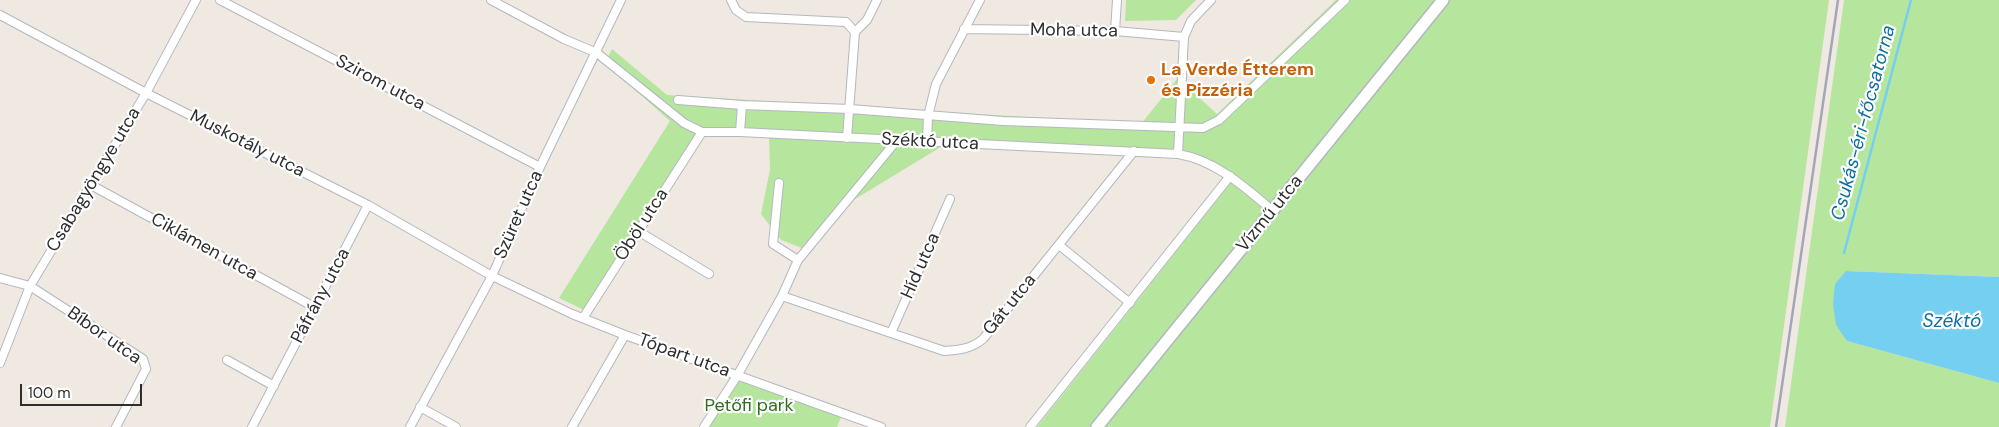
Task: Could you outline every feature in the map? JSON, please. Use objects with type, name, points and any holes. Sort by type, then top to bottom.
[{"type":"main road","name":"Vízmű utca","points":[[1097,427],[1443,0]]},
{"type":"street","name":"Csabagyöngye utca","points":[[0,363],[30,286],[146,93],[196,0]]},
{"type":"street","name":"Szirom utca","points":[[220,0],[540,167]]},
{"type":"street","name":"Széktó utca","points":[[491,0],[564,39],[597,53],[684,123],[702,132],[740,132],[1178,154],[1200,160],[1230,176],[1273,211]]},
{"type":"street","name":"Szüret utca","points":[[410,427],[492,276],[540,167],[597,53],[621,0]]},
{"type":"street","points":[[731,0],[736,10],[746,17],[846,22],[855,32]]},
{"type":"street","points":[[848,138],[855,32],[867,20],[877,0]]},
{"type":"street","points":[[927,142],[928,116],[936,84],[980,0]]},
{"type":"street","points":[[1115,31],[1117,0]]},
{"type":"street","points":[[1178,154],[1184,37],[1191,20],[1211,0]]},
{"type":"street","points":[[1180,128],[1203,128],[1216,123],[1345,0]]},
{"type":"street","name":"Muskotály utca","points":[[0,15],[146,93],[368,205],[492,276]]},
{"type":"street","name":"Moha utca","points":[[964,28],[1115,31],[1184,37]]},
{"type":"street","name":"Széktó utca","points":[[678,100],[1028,122],[1180,128]]},
{"type":"street","points":[[740,132],[742,105]]},
{"type":"street","name":"Öböl utca","points":[[583,318],[702,132]]},
{"type":"street","points":[[704,427],[738,376],[782,296],[798,260],[893,145],[895,140]]},
{"type":"street","name":"Gát utca","points":[[782,296],[944,351],[962,350],[975,345],[983,339],[1134,151]]},
{"type":"street","points":[[1030,427],[1130,304],[1230,176]]},
{"type":"street","points":[[779,183],[773,244],[798,260]]},
{"type":"street","name":"Ciklámen utca","points":[[92,185],[316,308]]},
{"type":"street","name":"Híd utca","points":[[891,333],[950,199]]},
{"type":"street","name":"Páfrány utca","points":[[252,427],[316,308],[368,205]]},
{"type":"street","points":[[638,231],[710,274]]},
{"type":"street","points":[[1059,245],[1130,304]]},
{"type":"street","name":"Tópart utca","points":[[492,276],[625,335],[881,427]]},
{"type":"street","name":"Bíbor utca","points":[[0,278],[30,286],[143,359],[146,369],[116,427]]},
{"type":"street","points":[[572,427],[625,335]]},
{"type":"street","points":[[227,360],[274,386]]},
{"type":"street","points":[[420,407],[456,427]]},
{"type":"green space","points":[[1126,0],[1196,0],[1176,20],[1125,21]]},
{"type":"green space","points":[[1336,0],[1829,0],[1770,427],[1037,427],[1232,181],[1202,164],[1180,157],[944,145],[852,201],[807,250],[781,240],[761,214],[770,170],[769,136],[704,137],[590,313],[559,298],[670,121],[605,63],[612,49],[667,95],[1141,124],[1178,78],[1217,114]]},
{"type":"green space","points":[[1844,0],[1999,0],[1999,277],[1846,271],[1847,341],[1999,383],[1999,427],[1785,427]]},
{"type":"green space","name":"Petőfi park","points":[[739,381],[841,417],[837,427],[709,427]]},
{"type":"water","name":"Széktó","points":[[1846,271],[1999,277],[1999,383],[1847,341],[1836,325],[1833,304],[1835,284]]},
{"type":"waterway","name":"Csukás-éri-főcsatorna","points":[[1844,253],[1911,0]]},
{"type":"railway","points":[[1776,427],[1838,0]]},
{"type":"place","name":"La Verde Étterem és Pizzéria","points":[[1151,80]]}]
